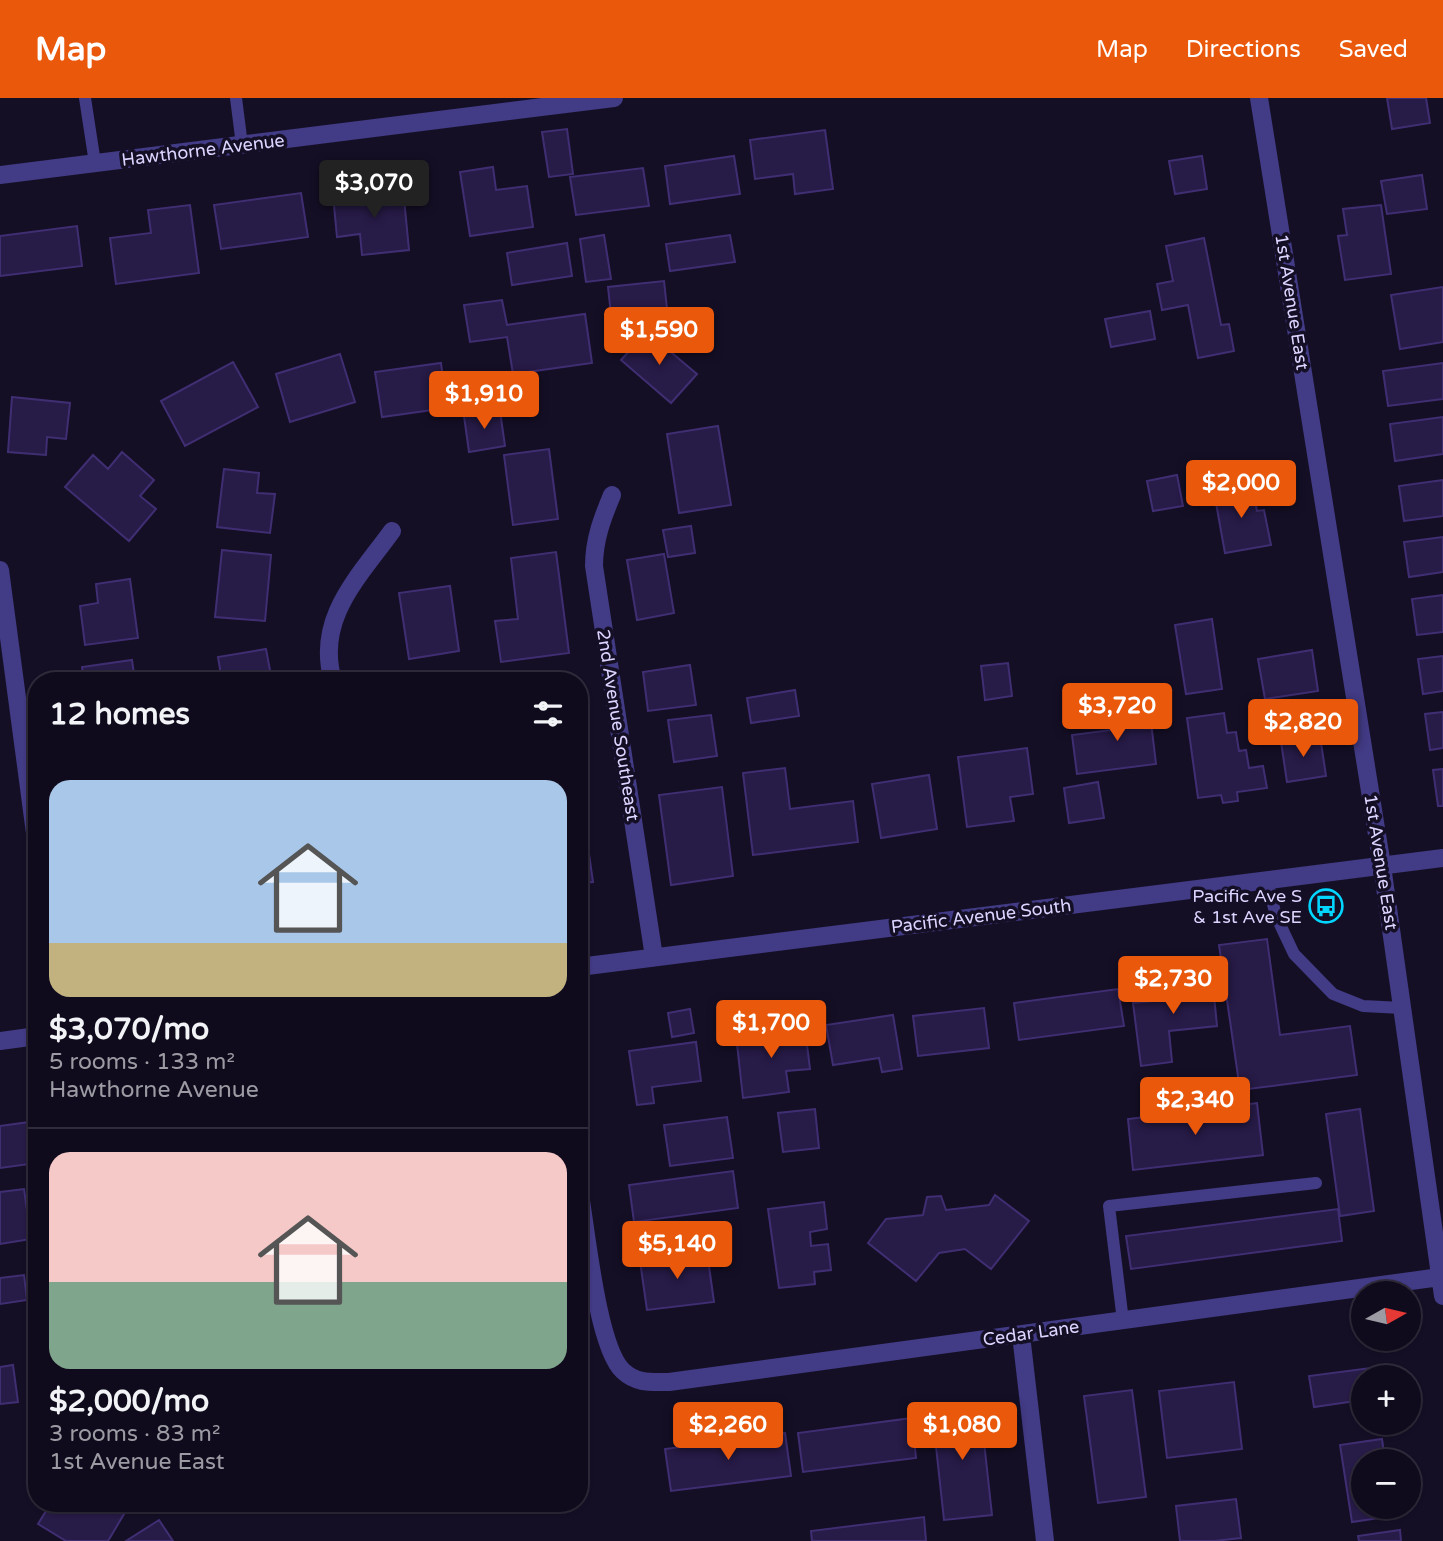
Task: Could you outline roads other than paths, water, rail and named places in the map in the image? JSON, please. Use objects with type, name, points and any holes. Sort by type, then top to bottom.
[{"type":"street","name":"Hawthorne Avenue","points":[[0,175],[614,98]]},
{"type":"street","name":"1st Avenue East","points":[[1259,98],[1382,866],[1443,1296]]},
{"type":"street","name":"2nd Avenue Southeast","points":[[612,495],[594,546],[594,566],[654,957]]},
{"type":"street","points":[[332,672],[328,646],[333,618],[346,595],[392,531]]},
{"type":"street","points":[[0,570],[28,780]]},
{"type":"street","name":"Pacific Avenue South","points":[[588,966],[1443,858]]},
{"type":"street","points":[[0,1041],[28,1037]]},
{"type":"street","name":"Cedar Lane","points":[[588,1242],[603,1333],[614,1360],[624,1372],[640,1382],[669,1382],[1440,1277]]},
{"type":"street","points":[[1021,1335],[1045,1541]]},
{"type":"lane","points":[[85,98],[95,163]]},
{"type":"lane","points":[[236,98],[242,145]]},
{"type":"lane","points":[[1267,880],[1276,916],[1294,954],[1334,994],[1363,1006],[1402,1009]]},
{"type":"lane","points":[[1123,1321],[1110,1206],[1316,1183]]},
{"type":"place","name":"Pacific Ave S & 1st Ave SE","points":[[1326,906]]}]
